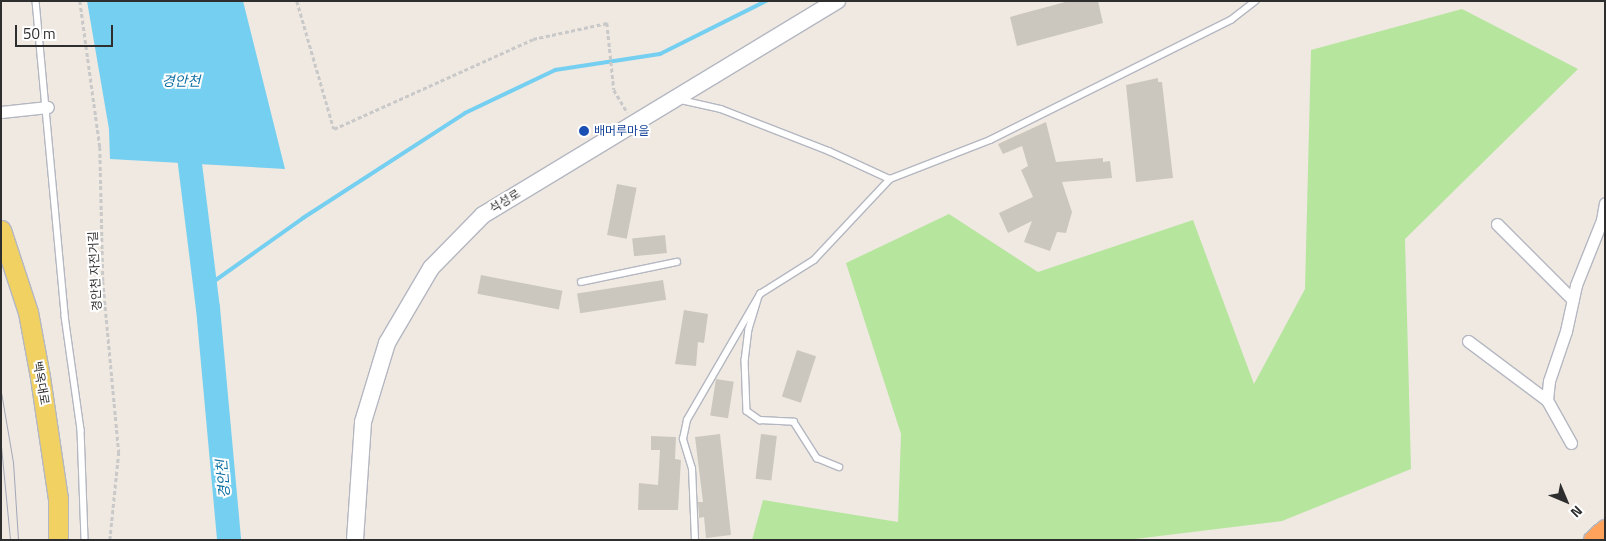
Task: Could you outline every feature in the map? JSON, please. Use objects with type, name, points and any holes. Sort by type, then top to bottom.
[{"type":"highway","points":[[1594,540],[1605,530]]},
{"type":"main road","name":"백옥대로","points":[[1,230],[28,312],[40,376],[58,499],[58,540]]},
{"type":"street","name":"석성로","points":[[355,540],[363,422],[387,343],[431,268],[483,215],[633,122],[677,99],[837,1]]},
{"type":"street","points":[[1,112],[48,107]]},
{"type":"street","points":[[1547,400],[1572,300],[1602,220],[1605,202]]},
{"type":"street","points":[[1497,224],[1572,300]]},
{"type":"street","points":[[1468,341],[1547,400],[1571,444]]},
{"type":"lane","points":[[36,1],[48,107],[65,316],[81,430],[85,540]]},
{"type":"lane","points":[[695,540],[692,469],[683,438],[687,420],[760,294],[814,260],[890,179],[990,140],[1231,20],[1255,1]]},
{"type":"lane","points":[[677,99],[721,109],[829,151],[890,179]]},
{"type":"lane","points":[[581,282],[677,262]]},
{"type":"lane","points":[[760,294],[749,329],[745,360],[747,410],[760,420],[794,422],[817,458],[839,467]]},
{"type":"path","name":"경안천 자전거길","points":[[80,1],[100,147],[103,281],[119,452],[110,540]]},
{"type":"path","points":[[297,1],[334,129],[533,39],[607,24],[614,90],[633,122]]},
{"type":"green space","points":[[1462,9],[1578,69],[1405,239],[1411,469],[1282,521],[1127,540],[752,540],[763,500],[898,522],[901,434],[846,263],[949,214],[1038,272],[1193,220],[1254,384],[1305,289],[1311,50]]},
{"type":"water","name":"경안천","points":[[87,1],[243,1],[285,169],[110,159],[109,129]]},
{"type":"building","points":[[1069,1],[1098,1],[1103,23],[1017,46],[1010,17]]},
{"type":"building","points":[[1158,78],[1158,82],[1162,82],[1173,178],[1136,182],[1126,85]]},
{"type":"building","points":[[1046,122],[1056,162],[1103,158],[1103,162],[1110,161],[1112,178],[1062,182],[1072,212],[1066,233],[1057,232],[1050,251],[1024,242],[1032,221],[1008,233],[999,213],[1033,197],[1021,170],[1028,166],[1022,146],[1003,154],[998,144]]},
{"type":"building","points":[[617,184],[637,188],[627,239],[607,235]]},
{"type":"building","points":[[665,235],[667,253],[634,256],[632,238]]},
{"type":"building","points":[[481,275],[562,291],[559,309],[477,294]]},
{"type":"building","points":[[663,280],[666,300],[580,313],[577,294]]},
{"type":"building","points":[[684,310],[708,314],[704,343],[698,342],[696,366],[675,364]]},
{"type":"building","points":[[797,350],[816,356],[801,403],[782,397]]},
{"type":"building","points":[[716,379],[734,382],[728,418],[710,416]]},
{"type":"building","points":[[720,434],[731,535],[706,538],[704,517],[699,518],[698,502],[703,502],[695,437]]},
{"type":"building","points":[[761,434],[777,436],[771,481],[756,479]]},
{"type":"building","points":[[651,436],[676,437],[675,459],[681,460],[678,510],[638,510],[639,483],[658,485],[660,450],[651,450]]},
{"type":"waterway","points":[[206,287],[303,218],[465,113],[555,70],[660,54],[766,1]]},
{"type":"waterway","name":"경안천","points":[[186,132],[208,308],[229,540]]},
{"type":"tram line","points":[[1,392],[13,462],[18,540]]},
{"type":"tram line","points":[[1,446],[10,540]]},
{"type":"place","name":"배머루마을","points":[[584,131]]}]
